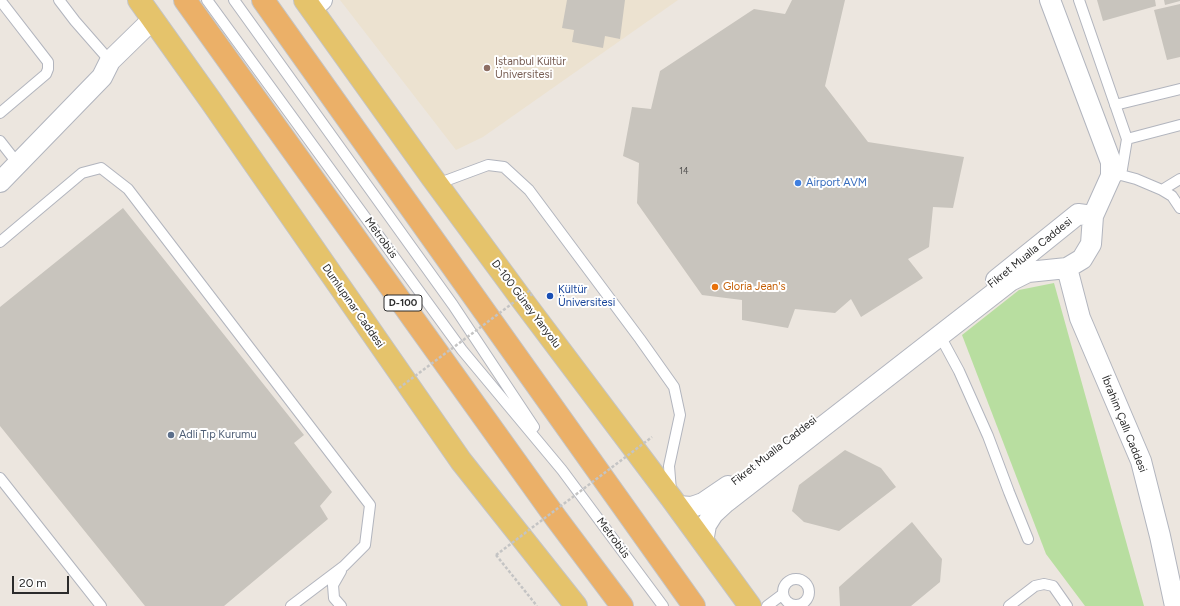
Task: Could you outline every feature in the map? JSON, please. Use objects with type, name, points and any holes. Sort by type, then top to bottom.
[{"type":"highway","name":"D-100","points":[[185,0],[556,518],[622,606]]},
{"type":"highway","points":[[263,0],[694,606]]},
{"type":"highway","points":[[279,0],[299,31],[334,98]]},
{"type":"main road","name":"Dumlupınar Caddesi","points":[[139,0],[461,461],[576,606]]},
{"type":"main road","name":"D-100 Güney Yanyolu","points":[[313,3],[437,184],[750,606]]},
{"type":"street","points":[[1038,0],[1098,152],[1116,176]]},
{"type":"street","points":[[1050,0],[1116,176],[1093,216]]},
{"type":"street","points":[[0,182],[102,77],[110,61],[153,19]]},
{"type":"street","name":"Fikret Mualla Caddesi","points":[[674,502],[692,507],[703,503],[727,488],[866,380],[938,332],[1010,281],[1028,272],[1067,268],[1082,259],[1091,244],[1093,216],[1078,214],[1014,265],[938,332],[726,502],[713,514],[706,525],[703,542]]},
{"type":"street","name":"İbrahim Çallı Caddesi","points":[[1067,268],[1080,318],[1141,461],[1160,536],[1175,606]]},
{"type":"lane","points":[[0,0],[48,62],[46,74],[0,113]]},
{"type":"lane","points":[[59,0],[110,61]]},
{"type":"lane","name":"Metrobüs","points":[[207,0],[462,350],[562,470]]},
{"type":"lane","name":"Metrobüs","points":[[234,0],[453,305],[562,470],[663,606]]},
{"type":"lane","points":[[1079,0],[1127,139],[1116,176],[1136,179],[1162,190],[1172,196],[1180,208]]},
{"type":"lane","points":[[1115,105],[1180,89]]},
{"type":"lane","points":[[1127,139],[1180,125]]},
{"type":"lane","points":[[0,141],[18,164]]},
{"type":"lane","points":[[437,184],[488,165],[504,167],[534,196],[674,387],[680,416],[669,466],[674,502]]},
{"type":"lane","points":[[0,242],[82,173],[101,168],[128,189],[370,505],[365,545],[344,566],[291,606]]},
{"type":"lane","points":[[1162,190],[1180,179]]},
{"type":"lane","points":[[938,332],[959,371],[988,436],[1008,492],[1028,539]]},
{"type":"lane","points":[[0,478],[101,606]]},
{"type":"lane","points":[[341,606],[334,598],[332,585],[344,566]]},
{"type":"lane","points":[[796,578],[807,584],[809,590],[806,604],[789,604],[785,600],[782,594],[786,583],[796,578]]},
{"type":"lane","points":[[1009,606],[1035,586],[1044,584],[1052,586],[1067,606]]},
{"type":"lane","points":[[767,606],[782,594]]},
{"type":"path","points":[[399,388],[529,292],[532,296]]},
{"type":"path","points":[[537,606],[496,555],[652,438]]},
{"type":"shaded area","name":"Istanbul Kültür Üniversitesi","points":[[340,0],[678,0],[483,137],[456,150]]},
{"type":"green space","points":[[1054,283],[1144,606],[1085,606],[1046,554],[962,335],[1019,290]]},
{"type":"building","points":[[567,0],[625,0],[620,39],[605,36],[603,48],[572,42],[574,30],[562,28]]},
{"type":"building","name":"Airport AVM","points":[[792,0],[845,0],[825,86],[868,142],[964,157],[953,208],[933,207],[929,247],[908,259],[923,278],[861,317],[851,299],[835,313],[795,309],[788,328],[742,320],[742,300],[702,295],[637,203],[639,163],[623,156],[632,107],[651,109],[660,71],[754,9],[785,14]]},
{"type":"building","points":[[1097,0],[1155,0],[1156,6],[1103,21]]},
{"type":"building","points":[[1164,0],[1180,0],[1180,1],[1165,5]]},
{"type":"building","points":[[1180,4],[1180,57],[1167,60],[1154,10]]},
{"type":"building","points":[[123,208],[304,435],[294,443],[332,492],[320,506],[328,519],[224,606],[145,606],[0,426],[0,307]]},
{"type":"building","points":[[845,450],[881,468],[896,487],[839,531],[804,522],[792,511],[799,485]]},
{"type":"building","points":[[912,522],[942,559],[940,582],[911,606],[840,606],[839,587]]},
{"type":"place","name":"Istanbul Kültür Üniversitesi","points":[[487,68]]},
{"type":"place","name":"Airport AVM","points":[[798,183]]},
{"type":"place","name":"Gloria Jean's","points":[[715,287]]},
{"type":"place","name":"Kültür Üniversitesi","points":[[550,296]]},
{"type":"place","name":"Adli Tıp Kurumu","points":[[171,435]]}]
